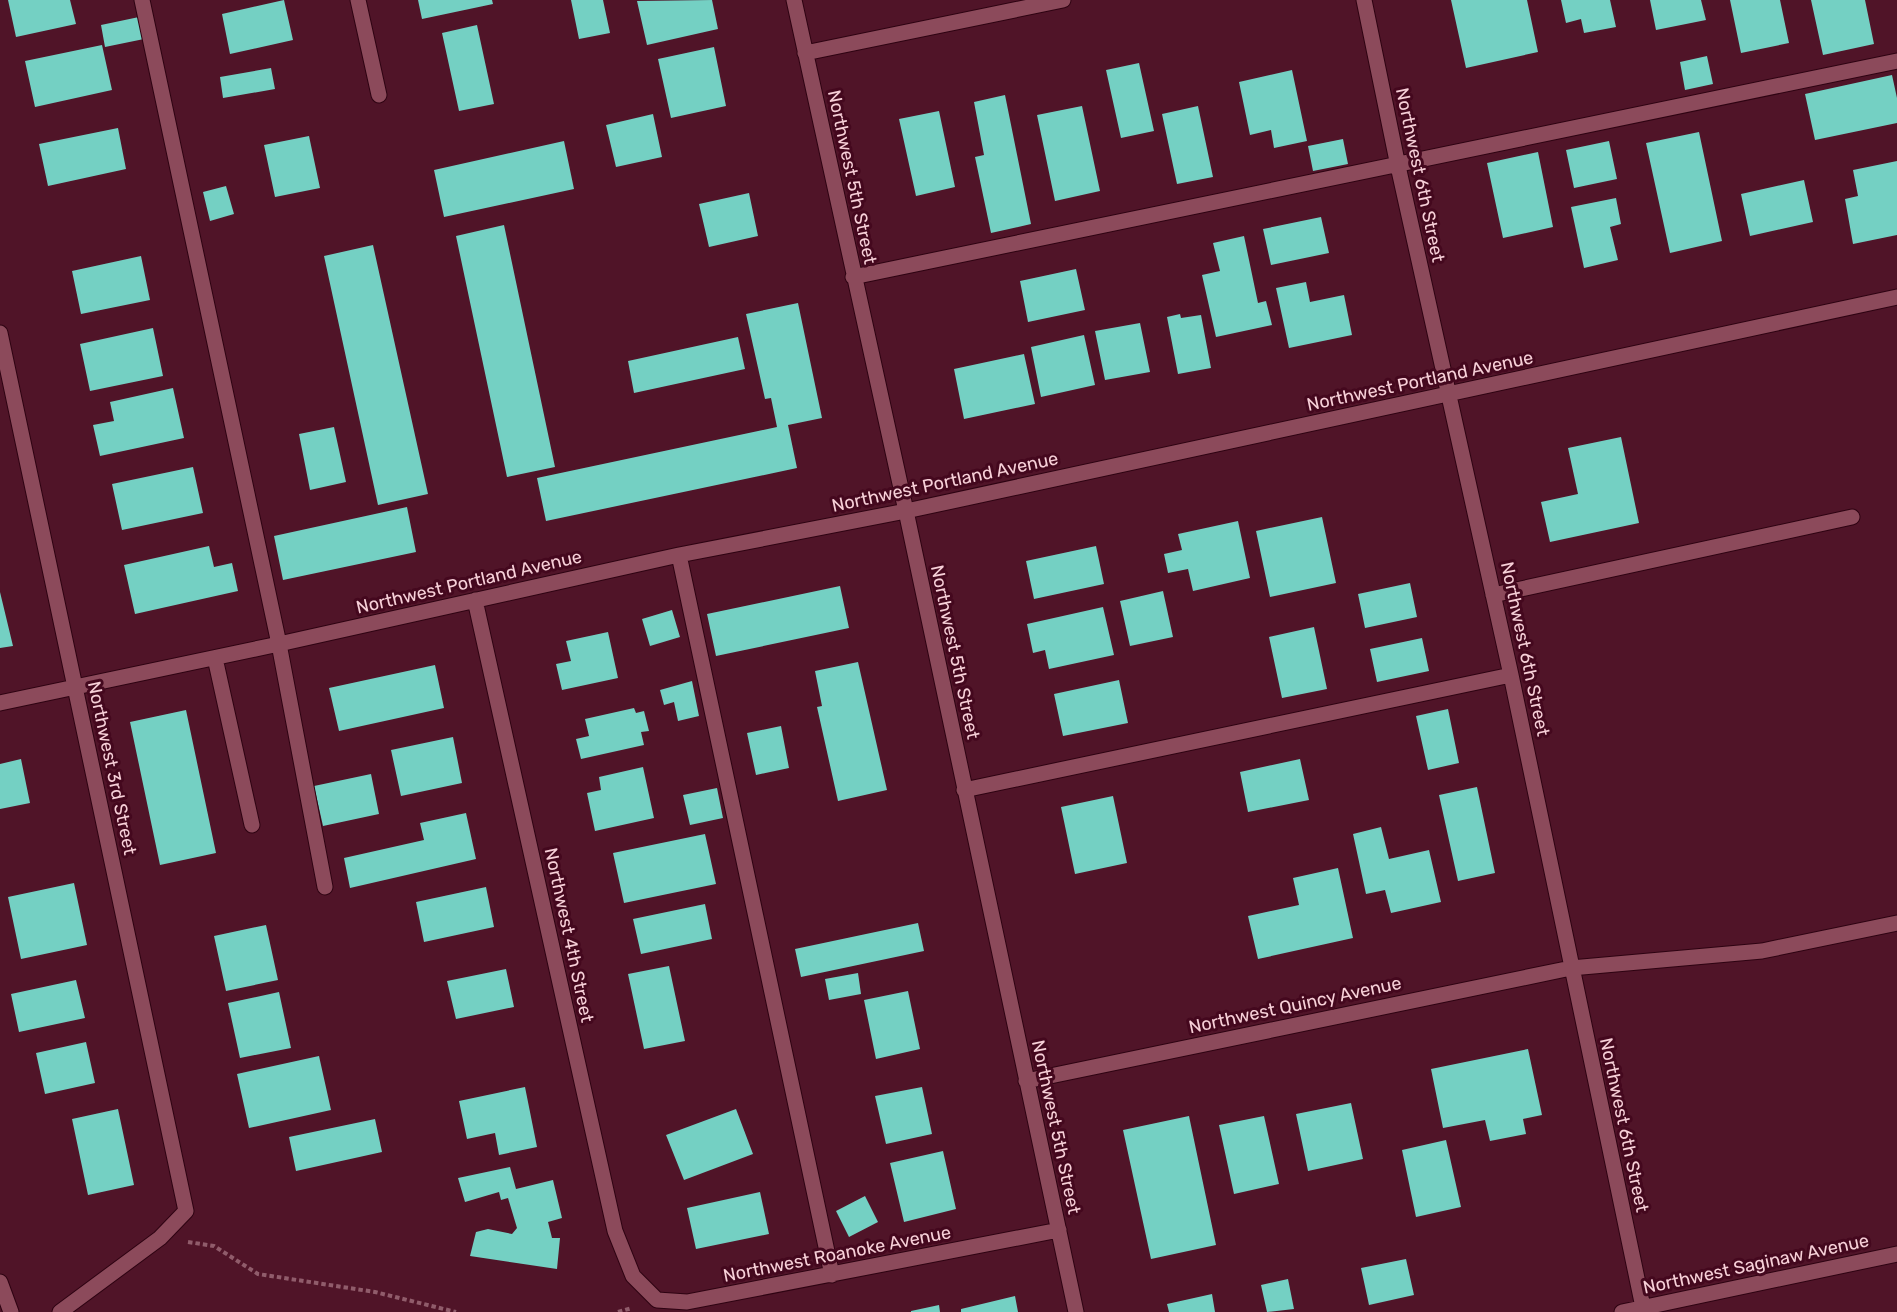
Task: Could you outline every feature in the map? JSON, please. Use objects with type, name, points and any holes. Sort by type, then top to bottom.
[{"type":"street","points":[[142,0],[279,644],[325,887]]},
{"type":"street","points":[[358,0],[378,95]]},
{"type":"street","name":"Northwest 5th Street","points":[[794,0],[906,511],[1076,1312]]},
{"type":"street","points":[[805,53],[1063,0]]},
{"type":"street","name":"Northwest 6th Street","points":[[1364,0],[1398,166],[1511,675],[1643,1310]]},
{"type":"street","points":[[853,277],[1897,61]]},
{"type":"street","name":"Northwest Portland Avenue","points":[[0,703],[215,658],[679,555],[906,511],[1897,297]]},
{"type":"street","name":"Northwest 3rd Street","points":[[0,333],[186,1211],[160,1238]]},
{"type":"street","points":[[1493,595],[1852,517]]},
{"type":"street","points":[[679,555],[832,1275]]},
{"type":"street","name":"Northwest 4th Street","points":[[475,600],[615,1231],[633,1276]]},
{"type":"street","points":[[215,658],[252,825]]},
{"type":"street","points":[[964,789],[1511,675]]},
{"type":"street","points":[[1571,968],[1762,951],[1897,923]]},
{"type":"street","name":"Northwest Quincy Avenue","points":[[1026,1081],[1571,968]]},
{"type":"street","name":"Northwest Roanoke Avenue","points":[[633,1276],[657,1300],[687,1302],[1059,1230]]},
{"type":"street","points":[[60,1312],[160,1238]]},
{"type":"street","name":"Northwest Saginaw Avenue","points":[[1622,1312],[1643,1310],[1897,1254]]},
{"type":"street","points":[[0,1282],[11,1312]]},
{"type":"path","points":[[160,1238],[214,1246],[258,1274],[375,1292],[456,1312]]},
{"type":"building","points":[[8,0],[70,0],[76,24],[16,37]]},
{"type":"building","points":[[284,0],[293,40],[230,54],[222,14]]},
{"type":"building","points":[[418,0],[492,0],[493,4],[422,19]]},
{"type":"building","points":[[571,0],[603,0],[610,33],[579,39]]},
{"type":"building","points":[[712,0],[718,29],[647,45],[637,1]]},
{"type":"building","points":[[1451,0],[1527,0],[1538,52],[1466,68]]},
{"type":"building","points":[[1561,0],[1610,0],[1616,27],[1584,33],[1581,19],[1566,23]]},
{"type":"building","points":[[1650,0],[1701,0],[1706,20],[1656,30]]},
{"type":"building","points":[[1730,0],[1780,0],[1789,43],[1741,53]]},
{"type":"building","points":[[1811,0],[1865,0],[1874,44],[1823,55]]},
{"type":"building","points":[[139,17],[144,39],[105,47],[101,25]]},
{"type":"building","points":[[477,25],[494,104],[459,111],[442,33]]},
{"type":"building","points":[[102,45],[112,90],[35,107],[25,61]]},
{"type":"building","points":[[714,47],[726,106],[671,118],[658,59]]},
{"type":"building","points":[[1707,56],[1713,84],[1685,90],[1680,62]]},
{"type":"building","points":[[1139,63],[1154,131],[1121,138],[1106,70]]},
{"type":"building","points":[[271,68],[275,89],[223,98],[220,77]]},
{"type":"building","points":[[1292,70],[1307,141],[1274,148],[1271,130],[1250,135],[1239,82]]},
{"type":"building","points":[[1892,75],[1897,98],[1897,123],[1815,140],[1805,94]]},
{"type":"building","points":[[1005,95],[1031,224],[991,233],[975,157],[984,155],[974,102]]},
{"type":"building","points":[[1082,106],[1100,191],[1055,201],[1037,115]]},
{"type":"building","points":[[1198,106],[1213,177],[1177,184],[1162,114]]},
{"type":"building","points":[[939,111],[955,187],[916,196],[899,119]]},
{"type":"building","points":[[653,114],[662,157],[616,167],[606,125]]},
{"type":"building","points":[[118,128],[126,169],[48,186],[39,144]]},
{"type":"building","points":[[1699,132],[1722,241],[1670,253],[1646,143]]},
{"type":"building","points":[[309,136],[320,188],[275,197],[264,145]]},
{"type":"building","points":[[1343,139],[1348,164],[1313,171],[1308,146]]},
{"type":"building","points":[[564,141],[574,189],[444,217],[434,170]]},
{"type":"building","points":[[1609,141],[1617,179],[1574,188],[1566,150]]},
{"type":"building","points":[[1538,152],[1553,227],[1503,238],[1487,163]]},
{"type":"building","points":[[1897,161],[1897,235],[1853,244],[1845,199],[1858,196],[1853,170]]},
{"type":"building","points":[[1804,180],[1813,222],[1750,236],[1741,194]]},
{"type":"building","points":[[226,186],[234,214],[210,221],[203,192]]},
{"type":"building","points":[[749,193],[758,236],[709,247],[699,204]]},
{"type":"building","points":[[1616,198],[1621,224],[1610,227],[1618,260],[1584,268],[1571,207]]},
{"type":"building","points":[[1321,217],[1329,253],[1271,265],[1263,229]]},
{"type":"building","points":[[504,225],[555,467],[507,477],[456,236]]},
{"type":"building","points":[[1244,236],[1258,303],[1266,301],[1272,325],[1216,337],[1202,275],[1220,271],[1213,243]]},
{"type":"building","points":[[373,245],[428,494],[378,505],[324,256]]},
{"type":"building","points":[[141,256],[150,300],[81,314],[72,271]]},
{"type":"building","points":[[1076,269],[1085,310],[1028,322],[1020,281]]},
{"type":"building","points":[[1306,282],[1310,302],[1344,295],[1352,335],[1289,348],[1276,288]]},
{"type":"building","points":[[798,303],[822,418],[788,425],[797,468],[546,521],[537,478],[777,427],[771,398],[765,399],[746,314]]},
{"type":"building","points":[[1180,314],[1181,318],[1201,315],[1211,368],[1178,374],[1167,317]]},
{"type":"building","points":[[1140,323],[1150,372],[1105,380],[1095,331]]},
{"type":"building","points":[[153,328],[163,376],[90,391],[80,344]]},
{"type":"building","points":[[1084,335],[1095,385],[1041,397],[1031,347]]},
{"type":"building","points":[[738,337],[745,369],[634,393],[628,361]]},
{"type":"building","points":[[1024,354],[1035,404],[964,419],[954,369]]},
{"type":"building","points":[[173,388],[184,438],[100,456],[93,425],[114,421],[110,402]]},
{"type":"building","points":[[334,427],[346,482],[310,490],[299,434]]},
{"type":"building","points":[[1621,437],[1639,523],[1550,542],[1541,502],[1578,494],[1568,448]]},
{"type":"building","points":[[193,467],[203,513],[122,530],[112,484]]},
{"type":"building","points":[[407,507],[416,552],[283,580],[274,536]]},
{"type":"building","points":[[1322,517],[1336,583],[1270,597],[1256,531]]},
{"type":"building","points":[[1238,521],[1250,578],[1193,591],[1188,569],[1168,573],[1164,554],[1182,550],[1178,534]]},
{"type":"building","points":[[209,546],[214,567],[232,563],[238,591],[135,614],[124,565]]},
{"type":"building","points":[[1096,546],[1104,584],[1034,599],[1026,561]]},
{"type":"building","points":[[1410,583],[1417,617],[1365,628],[1358,594]]},
{"type":"building","points":[[840,586],[849,628],[716,656],[707,614]]},
{"type":"building","points":[[1163,591],[1173,637],[1130,646],[1120,601]]},
{"type":"building","points":[[0,592],[13,646],[0,648]]},
{"type":"building","points":[[1103,607],[1114,655],[1049,669],[1045,650],[1033,653],[1027,624]]},
{"type":"building","points":[[672,610],[680,637],[650,646],[642,619]]},
{"type":"building","points":[[1314,627],[1327,689],[1282,698],[1269,637]]},
{"type":"building","points":[[608,632],[618,678],[562,690],[556,664],[571,661],[566,641]]},
{"type":"building","points":[[1422,638],[1429,671],[1377,682],[1370,649]]},
{"type":"building","points":[[858,662],[887,790],[838,801],[817,707],[822,706],[815,671]]},
{"type":"building","points":[[435,665],[444,708],[339,731],[329,688]]},
{"type":"building","points":[[1119,680],[1128,723],[1063,736],[1054,694]]},
{"type":"building","points":[[692,681],[699,716],[678,721],[674,702],[664,705],[660,690]]},
{"type":"building","points":[[634,708],[636,713],[644,711],[649,731],[641,732],[644,745],[581,759],[576,739],[589,736],[585,719]]},
{"type":"building","points":[[1448,709],[1459,763],[1428,770],[1416,716]]},
{"type":"building","points":[[186,710],[216,853],[160,865],[130,722]]},
{"type":"building","points":[[781,726],[789,768],[756,775],[747,733]]},
{"type":"building","points":[[453,737],[462,783],[401,796],[391,750]]},
{"type":"building","points":[[21,759],[30,803],[0,809],[0,764]]},
{"type":"building","points":[[1300,759],[1309,800],[1248,812],[1240,772]]},
{"type":"building","points":[[643,767],[654,818],[595,831],[587,793],[601,790],[599,777]]},
{"type":"building","points":[[371,774],[379,814],[323,826],[314,786]]},
{"type":"building","points":[[1477,787],[1495,873],[1458,881],[1439,795]]},
{"type":"building","points":[[717,788],[723,818],[690,825],[683,795]]},
{"type":"building","points":[[1113,796],[1127,863],[1075,874],[1061,807]]},
{"type":"building","points":[[466,813],[476,859],[350,888],[344,858],[424,840],[420,823]]},
{"type":"building","points":[[1381,827],[1389,859],[1429,850],[1441,902],[1391,913],[1385,890],[1366,894],[1353,834]]},
{"type":"building","points":[[705,834],[716,884],[624,903],[613,853]]},
{"type":"building","points":[[1338,868],[1353,938],[1258,959],[1248,916],[1299,905],[1293,878]]},
{"type":"building","points":[[74,883],[87,945],[21,959],[8,897]]},
{"type":"building","points":[[486,887],[494,927],[424,942],[416,902]]},
{"type":"building","points":[[705,904],[712,939],[641,954],[633,919]]},
{"type":"building","points":[[918,923],[924,951],[801,977],[795,949]]},
{"type":"building","points":[[266,925],[278,980],[226,991],[214,936]]},
{"type":"building","points":[[669,966],[685,1041],[644,1049],[628,974]]},
{"type":"building","points":[[506,969],[514,1007],[456,1019],[447,981]]},
{"type":"building","points":[[858,973],[861,994],[829,1000],[825,979]]},
{"type":"building","points":[[76,980],[85,1018],[19,1032],[11,994]]},
{"type":"building","points":[[908,991],[920,1049],[876,1059],[864,1000]]},
{"type":"building","points":[[279,992],[291,1048],[240,1058],[228,1003]]},
{"type":"building","points":[[86,1042],[95,1083],[45,1094],[36,1053]]},
{"type":"building","points":[[1528,1049],[1542,1115],[1523,1119],[1526,1134],[1490,1141],[1485,1120],[1443,1128],[1431,1069]]},
{"type":"building","points":[[319,1056],[331,1110],[249,1128],[237,1074]]},
{"type":"building","points":[[525,1087],[537,1147],[499,1155],[495,1133],[467,1139],[459,1101]]},
{"type":"building","points":[[922,1087],[932,1134],[886,1144],[875,1096]]},
{"type":"building","points":[[1351,1103],[1363,1159],[1308,1171],[1296,1114]]},
{"type":"building","points":[[118,1109],[134,1185],[88,1195],[72,1119]]},
{"type":"building","points":[[736,1109],[753,1154],[684,1180],[666,1135]]},
{"type":"building","points":[[1189,1116],[1216,1245],[1151,1259],[1123,1130]]},
{"type":"building","points":[[1264,1116],[1279,1184],[1234,1194],[1219,1125]]},
{"type":"building","points":[[375,1119],[382,1152],[296,1171],[289,1137]]},
{"type":"building","points":[[1446,1140],[1461,1207],[1416,1217],[1402,1150]]},
{"type":"building","points":[[943,1151],[956,1209],[904,1222],[890,1163]]},
{"type":"building","points":[[510,1167],[516,1189],[553,1180],[562,1218],[548,1222],[552,1238],[560,1238],[557,1269],[470,1256],[476,1232],[488,1229],[512,1234],[517,1228],[508,1198],[501,1200],[499,1192],[465,1202],[458,1178]]},
{"type":"building","points":[[760,1192],[769,1234],[696,1249],[687,1208]]},
{"type":"building","points":[[865,1196],[878,1222],[849,1237],[836,1211]]},
{"type":"building","points":[[1406,1259],[1414,1295],[1369,1305],[1361,1268]]},
{"type":"building","points":[[1288,1279],[1294,1309],[1267,1312],[1261,1285]]},
{"type":"building","points":[[1212,1294],[1215,1312],[1169,1312],[1167,1304]]},
{"type":"building","points":[[1015,1296],[1018,1312],[961,1312],[961,1309]]},
{"type":"building","points":[[939,1305],[940,1312],[911,1312],[911,1311]]}]
